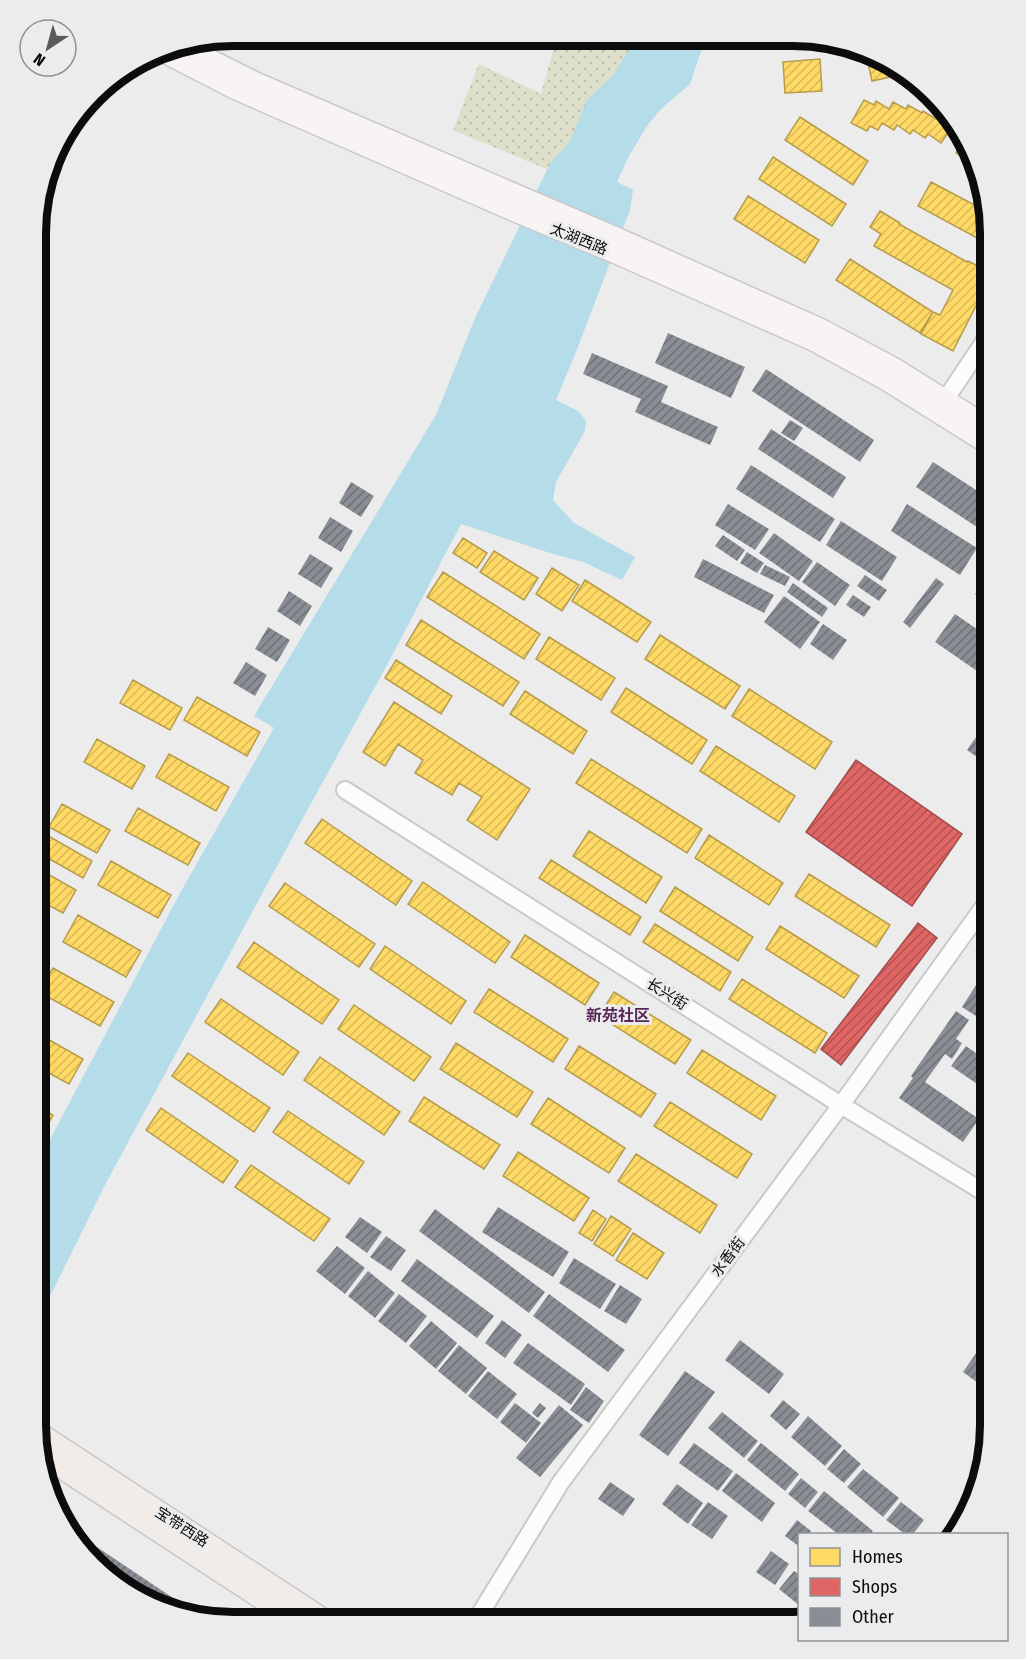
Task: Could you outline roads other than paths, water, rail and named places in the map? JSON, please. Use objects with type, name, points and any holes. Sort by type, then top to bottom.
[{"type":"main road","name":"太湖西路","points":[[194,51],[519,205]]},
{"type":"main road","name":"太湖西路","points":[[172,58],[235,90],[619,247],[814,342],[877,376],[980,422]]},
{"type":"main road","name":"太湖西路","points":[[942,405],[980,437]]},
{"type":"main road","name":"宝带西路","points":[[47,1439],[312,1612]]},
{"type":"main road","name":"宝带西路","points":[[50,1460],[283,1612]]},
{"type":"street","points":[[942,405],[980,348]]},
{"type":"street","name":"长兴街","points":[[345,790],[841,1105],[979,1189]]},
{"type":"street","name":"水香街","points":[[481,1612],[561,1482],[841,1105],[979,913]]},
{"type":"water","points":[[630,46],[703,46],[690,84],[660,110],[647,126],[617,182],[633,190],[630,210],[556,400],[578,411],[586,421],[585,431],[556,482],[553,500],[574,523],[635,557],[622,580],[583,562],[461,524],[105,1185],[46,1305],[46,1147],[180,893],[274,728],[254,716],[436,415],[475,318],[553,159],[571,139],[587,100],[613,75]]},
{"type":"district","name":"新苑社区","points":[[618,1015]]}]
